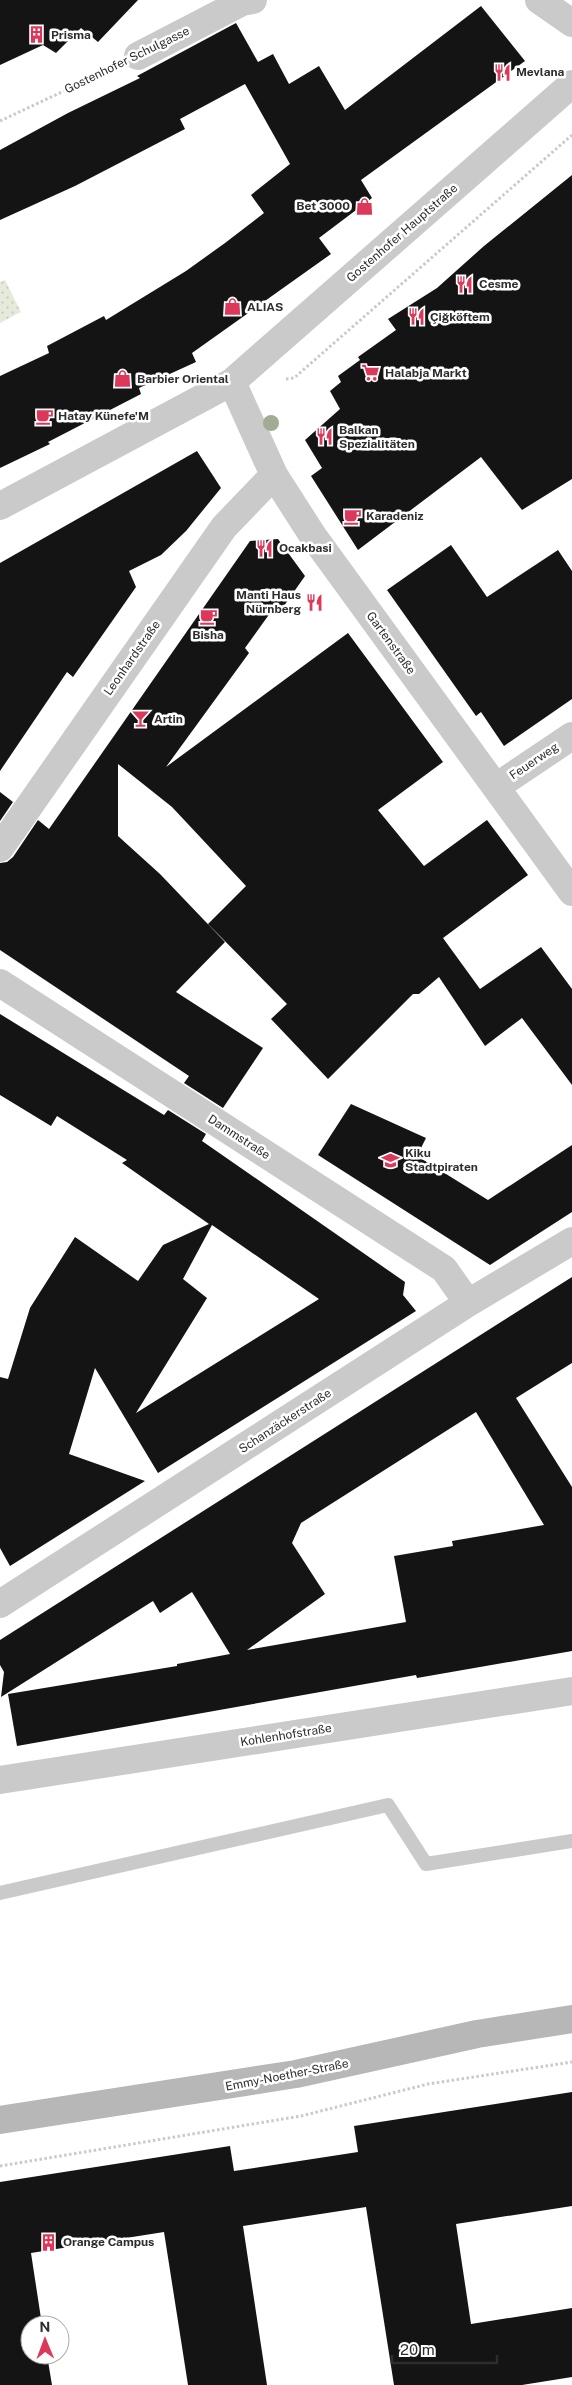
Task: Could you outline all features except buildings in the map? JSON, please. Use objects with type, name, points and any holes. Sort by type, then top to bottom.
[{"type":"main road","name":"Emmy-Noether-Straße","points":[[0,2120],[296,2074],[477,2034],[572,2019]]},
{"type":"street","name":"Gostenhofer Schulgasse","points":[[138,56],[242,2],[253,0]]},
{"type":"street","points":[[539,0],[572,23]]},
{"type":"street","name":"Gostenhofer Hauptstraße","points":[[0,506],[232,382],[572,84]]},
{"type":"street","name":"Gartenstraße","points":[[232,382],[274,475],[313,536],[572,892]]},
{"type":"street","name":"Leonhardstraße","points":[[0,848],[224,527],[274,475]]},
{"type":"street","name":"Feuerweg","points":[[496,787],[572,736]]},
{"type":"street","name":"Dammstraße","points":[[0,983],[444,1270],[468,1303]]},
{"type":"street","name":"Schanzäckerstraße","points":[[0,1604],[468,1303],[572,1241]]},
{"type":"street","name":"Kohlenhofstraße","points":[[0,1780],[572,1690]]},
{"type":"lane","points":[[0,1893],[388,1805],[426,1864],[572,1841]]},
{"type":"path","name":"Gostenhofer Schulgasse","points":[[0,121],[138,56]]},
{"type":"path","points":[[232,382],[294,378],[572,135]]},
{"type":"path","points":[[0,2166],[301,2116],[428,2084],[572,2062]]},
{"type":"shaded area","points":[[5,280],[21,312],[0,323],[0,282]]},
{"type":"place","name":"Prisma","points":[[37,35]]},
{"type":"place","name":"Mevlana","points":[[502,72]]},
{"type":"place","name":"Bet 3000","points":[[364,206]]},
{"type":"place","name":"Cesme","points":[[465,284]]},
{"type":"place","name":"ALIAS","points":[[233,307]]},
{"type":"place","name":"Çiğköftem","points":[[416,317]]},
{"type":"place","name":"Halabja Markt","points":[[371,373]]},
{"type":"place","name":"Barbier Oriental","points":[[123,379]]},
{"type":"place","name":"Hatay Künefe'M","points":[[44,416]]},
{"type":"place","name":"Balkan Spezialitäten","points":[[325,437]]},
{"type":"place","name":"Karadeniz","points":[[352,516]]},
{"type":"place","name":"Ocakbasi","points":[[265,548]]},
{"type":"place","name":"Manti Haus Nürnberg","points":[[315,602]]},
{"type":"place","name":"Bisha","points":[[208,616]]},
{"type":"place","name":"Artin","points":[[140,719]]},
{"type":"place","name":"Kiku Stadtpiraten","points":[[391,1160]]},
{"type":"place","name":"Orange Campus","points":[[49,2242]]}]
